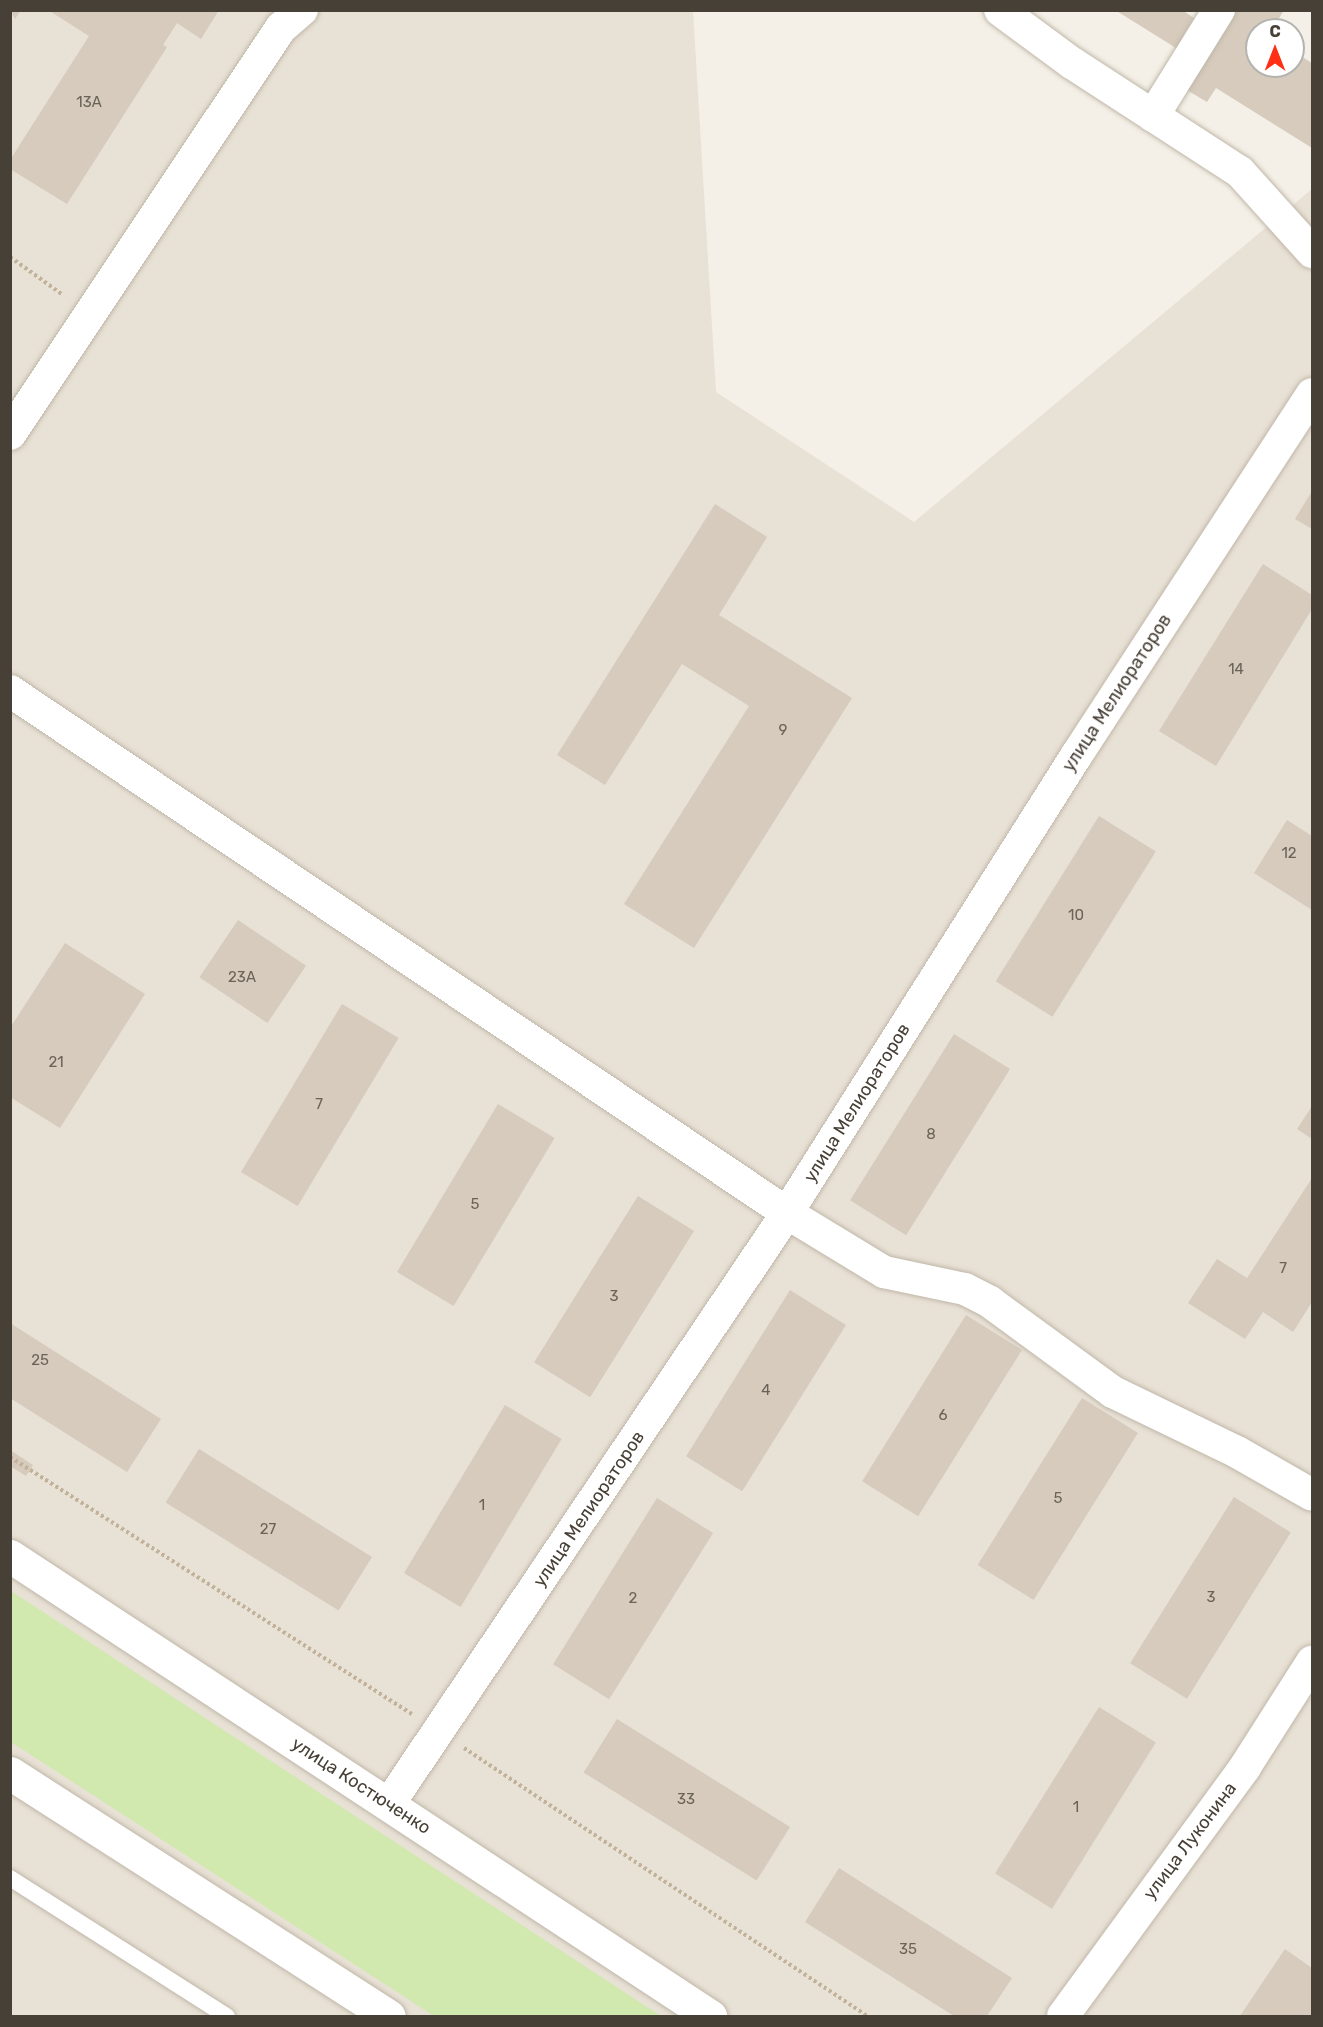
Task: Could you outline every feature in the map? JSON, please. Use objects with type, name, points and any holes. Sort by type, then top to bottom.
[{"type":"street","points":[[10,434],[88,313],[280,28],[302,10]]},
{"type":"street","points":[[1000,10],[1153,116],[1240,172],[1312,252]]},
{"type":"street","points":[[1153,116],[1219,10]]},
{"type":"street","name":"улица Мелиораторов","points":[[389,1804],[788,1213],[1076,756],[1312,394]]},
{"type":"street","points":[[10,691],[788,1213],[884,1272],[965,1289],[990,1302],[1113,1392],[1237,1452],[1312,1496]]},
{"type":"street","name":"улица Костюченко","points":[[10,1556],[710,2016]]},
{"type":"street","name":"улица Луконина","points":[[1063,2016],[1245,1767],[1312,1662]]},
{"type":"street","points":[[10,1773],[389,2016]]},
{"type":"lane","points":[[10,1878],[227,2016]]},
{"type":"path","points":[[10,257],[88,313]]},
{"type":"shaded area","points":[[11,11],[693,11],[716,392],[914,522],[1312,189],[1312,2016],[11,2016]]},
{"type":"green space","points":[[11,1591],[661,2016],[434,2016],[11,1742]]},
{"type":"building","points":[[10,10],[21,10],[15,19]]},
{"type":"building","points":[[48,10],[219,10],[201,39],[177,23],[163,45],[167,47],[67,204],[10,169],[10,160],[89,36]]},
{"type":"building","points":[[1115,10],[1182,10],[1194,18],[1176,48]]},
{"type":"building","points":[[1234,10],[1284,10],[1279,18],[1245,18],[1245,78],[1305,78],[1305,59],[1312,63],[1312,148],[1216,88],[1207,102],[1185,89]]},
{"type":"building","points":[[1312,491],[1312,529],[1295,519]]},
{"type":"building","points":[[715,504],[767,537],[719,615],[852,698],[694,948],[624,904],[749,706],[682,664],[605,785],[557,755]]},
{"type":"building","points":[[1263,564],[1312,595],[1312,609],[1216,766],[1159,731]]},
{"type":"building","points":[[1099,816],[1156,852],[1052,1017],[996,981]]},
{"type":"building","points":[[1287,820],[1312,836],[1312,910],[1254,873]]},
{"type":"building","points":[[238,920],[306,966],[267,1023],[199,977]]},
{"type":"building","points":[[65,943],[145,994],[60,1128],[10,1097],[10,1028]]},
{"type":"building","points":[[342,1004],[399,1038],[298,1206],[241,1172]]},
{"type":"building","points":[[954,1034],[1010,1069],[906,1235],[850,1200]]},
{"type":"building","points":[[498,1104],[555,1138],[454,1306],[397,1272]]},
{"type":"building","points":[[1312,1106],[1312,1139],[1297,1129]]},
{"type":"building","points":[[1312,1178],[1312,1302],[1293,1332],[1263,1312],[1245,1339],[1188,1303],[1217,1259],[1247,1278]]},
{"type":"building","points":[[638,1196],[694,1231],[590,1397],[534,1362]]},
{"type":"building","points":[[790,1290],[846,1325],[742,1491],[686,1456]]},
{"type":"building","points":[[966,1315],[1022,1350],[918,1516],[862,1481]]},
{"type":"building","points":[[10,1323],[161,1419],[127,1472],[10,1398]]},
{"type":"building","points":[[1082,1398],[1138,1433],[1034,1600],[978,1565]]},
{"type":"building","points":[[505,1405],[562,1439],[461,1607],[404,1573]]},
{"type":"building","points":[[199,1449],[372,1557],[339,1611],[166,1502]]},
{"type":"building","points":[[10,1450],[33,1465],[26,1476],[10,1466]]},
{"type":"building","points":[[1234,1497],[1291,1533],[1187,1699],[1130,1663]]},
{"type":"building","points":[[657,1498],[713,1533],[609,1699],[553,1664]]},
{"type":"building","points":[[1099,1707],[1156,1743],[1052,1909],[995,1873]]},
{"type":"building","points":[[617,1719],[790,1827],[757,1881],[584,1772]]},
{"type":"building","points":[[839,1868],[1012,1978],[987,2016],[954,2016],[805,1922]]},
{"type":"building","points":[[1285,1949],[1312,1968],[1312,2016],[1240,2016]]}]
